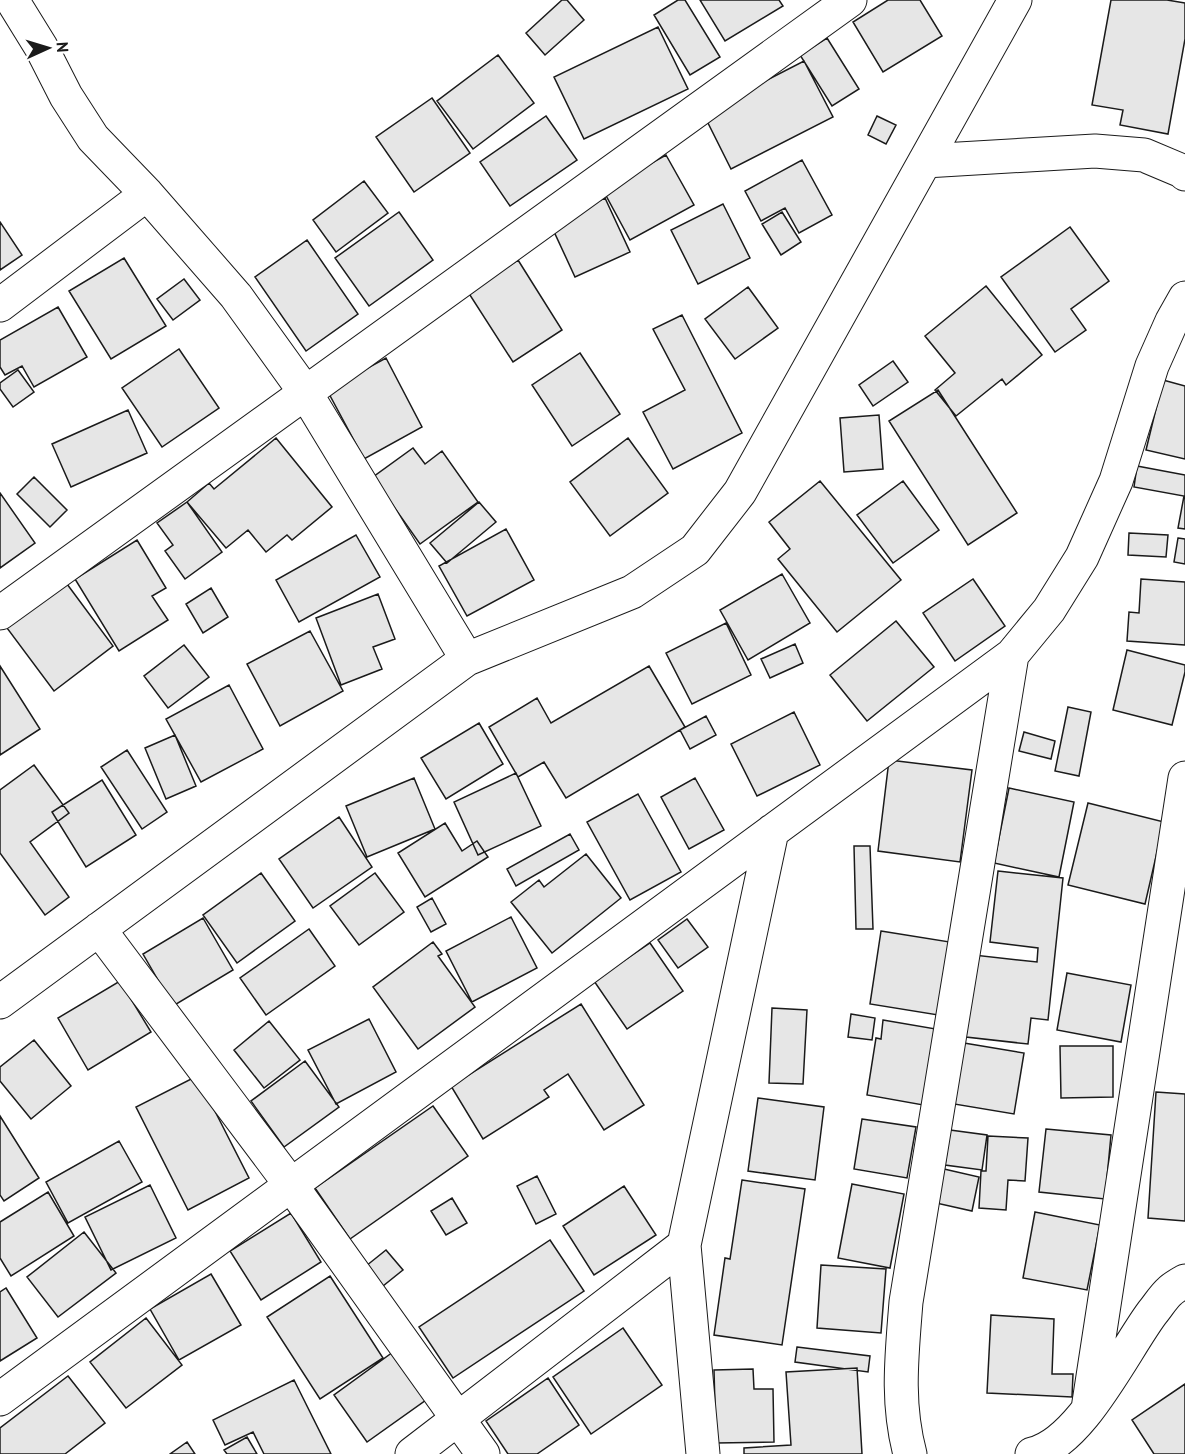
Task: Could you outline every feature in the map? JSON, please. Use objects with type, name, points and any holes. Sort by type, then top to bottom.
[{"type":"street","points":[[12,0],[41,47],[66,96],[93,138],[147,194],[236,296],[305,392],[466,659]]},
{"type":"street","points":[[0,613],[850,0]]},
{"type":"street","points":[[0,1002],[466,659],[632,592],[695,550],[740,492],[1016,0]]},
{"type":"street","points":[[925,161],[1095,151],[1144,155],[1185,174]]},
{"type":"street","points":[[0,304],[147,194]]},
{"type":"street","points":[[0,1399],[1012,655],[1049,610],[1082,557],[1116,481],[1152,366],[1185,297]]},
{"type":"street","points":[[910,1454],[903,1428],[901,1371],[906,1302],[1012,655]]},
{"type":"street","points":[[1088,1409],[1185,778]]},
{"type":"street","points":[[703,1454],[684,1245],[772,831]]},
{"type":"street","points":[[99,929],[291,1185],[483,1454]]},
{"type":"street","points":[[412,1454],[684,1245]]},
{"type":"street","points":[[1032,1454],[1065,1436],[1088,1409],[1168,1292],[1185,1281]]},
{"type":"building","points":[[562,0],[567,0],[584,20],[545,55],[526,33]]},
{"type":"building","points":[[678,0],[685,0],[720,57],[690,75],[654,15]]},
{"type":"building","points":[[700,0],[779,0],[783,6],[725,41]]},
{"type":"building","points":[[888,0],[920,0],[942,36],[883,72],[853,22]]},
{"type":"building","points":[[1111,0],[1167,0],[1185,3],[1185,39],[1168,134],[1120,125],[1123,110],[1092,105]]},
{"type":"building","points":[[658,27],[688,89],[584,139],[554,77]]},
{"type":"building","points":[[827,38],[859,89],[832,106],[800,55]]},
{"type":"building","points":[[498,55],[534,103],[473,149],[437,101]]},
{"type":"building","points":[[804,61],[833,117],[731,169],[703,113]]},
{"type":"building","points":[[432,98],[470,153],[414,192],[376,137]]},
{"type":"building","points":[[546,116],[577,160],[510,206],[480,162]]},
{"type":"building","points":[[877,116],[896,125],[886,144],[868,135]]},
{"type":"building","points":[[666,155],[694,205],[630,240],[603,190]]},
{"type":"building","points":[[802,160],[832,215],[799,233],[785,208],[761,221],[745,191]]},
{"type":"building","points":[[364,181],[388,213],[336,252],[313,220]]},
{"type":"building","points":[[605,198],[630,252],[575,277],[550,223]]},
{"type":"building","points":[[723,204],[750,258],[698,284],[671,230]]},
{"type":"building","points":[[399,212],[433,260],[369,306],[335,258]]},
{"type":"building","points":[[782,212],[801,242],[781,255],[762,224]]},
{"type":"building","points":[[0,222],[22,255],[0,270]]},
{"type":"building","points":[[1070,227],[1109,281],[1071,309],[1086,330],[1055,352],[1001,277]]},
{"type":"building","points":[[307,240],[358,314],[306,351],[255,277]]},
{"type":"building","points":[[124,258],[166,326],[111,359],[69,291]]},
{"type":"building","points":[[518,260],[562,330],[513,362],[468,292]]},
{"type":"building","points":[[184,279],[200,300],[173,320],[157,299]]},
{"type":"building","points":[[986,286],[1042,355],[1006,385],[1002,379],[956,416],[935,390],[955,373],[925,336]]},
{"type":"building","points":[[748,287],[778,328],[735,359],[705,319]]},
{"type":"building","points":[[58,307],[87,357],[34,387],[22,366],[5,375],[0,367],[0,340]]},
{"type":"building","points":[[682,315],[742,433],[673,469],[643,412],[685,390],[653,329]]},
{"type":"building","points":[[179,349],[219,408],[162,447],[122,388]]},
{"type":"building","points":[[580,353],[620,414],[572,446],[532,385]]},
{"type":"building","points":[[386,358],[422,427],[364,459],[327,390]]},
{"type":"building","points":[[893,361],[908,382],[873,406],[859,385]]},
{"type":"building","points":[[18,370],[34,392],[13,407],[0,389],[0,383]]},
{"type":"building","points":[[1163,380],[1185,386],[1185,459],[1146,450]]},
{"type":"building","points":[[938,390],[1017,513],[968,545],[889,421]]},
{"type":"building","points":[[128,410],[147,453],[71,487],[52,444]]},
{"type":"building","points":[[879,415],[883,469],[844,472],[840,418]]},
{"type":"building","points":[[276,438],[332,507],[292,540],[287,535],[266,552],[248,530],[226,548],[187,502],[209,483],[214,489]]},
{"type":"building","points":[[628,438],[668,493],[610,536],[570,482]]},
{"type":"building","points":[[413,448],[425,464],[442,451],[478,502],[420,544],[373,477]]},
{"type":"building","points":[[1137,466],[1185,475],[1185,529],[1178,528],[1184,496],[1134,487]]},
{"type":"building","points":[[34,477],[67,510],[50,527],[17,494]]},
{"type":"building","points":[[820,481],[901,580],[837,632],[778,559],[790,549],[769,522]]},
{"type":"building","points":[[903,481],[939,530],[893,563],[857,515]]},
{"type":"building","points":[[0,493],[35,543],[0,568]]},
{"type":"building","points":[[187,502],[222,552],[185,579],[165,551],[173,545],[157,523]]},
{"type":"building","points":[[479,502],[496,522],[447,563],[430,543]]},
{"type":"building","points":[[506,529],[534,580],[467,616],[439,566]]},
{"type":"building","points":[[1129,533],[1168,535],[1166,557],[1128,555]]},
{"type":"building","points":[[356,535],[380,577],[299,622],[276,580]]},
{"type":"building","points":[[1178,538],[1185,539],[1185,564],[1174,562]]},
{"type":"building","points":[[137,540],[166,588],[152,596],[168,620],[119,651],[75,579]]},
{"type":"building","points":[[782,574],[810,623],[748,660],[720,610]]},
{"type":"building","points":[[973,579],[1005,626],[955,661],[923,613]]},
{"type":"building","points":[[1141,579],[1185,582],[1185,645],[1127,641],[1129,612],[1139,613]]},
{"type":"building","points":[[67,584],[113,646],[54,691],[7,628]]},
{"type":"building","points":[[211,588],[228,617],[203,633],[186,604]]},
{"type":"building","points":[[378,594],[395,639],[373,647],[382,669],[341,685],[316,618]]},
{"type":"building","points":[[896,621],[934,667],[867,721],[830,675]]},
{"type":"building","points":[[726,623],[751,675],[692,704],[666,653]]},
{"type":"building","points":[[310,631],[343,691],[280,726],[247,664]]},
{"type":"building","points":[[795,644],[803,663],[770,678],[761,659]]},
{"type":"building","points":[[184,645],[209,677],[168,708],[144,676]]},
{"type":"building","points":[[1127,650],[1185,665],[1172,725],[1113,710]]},
{"type":"building","points":[[0,666],[40,729],[0,755]]},
{"type":"building","points":[[649,666],[685,727],[566,798],[544,762],[518,777],[489,727],[537,698],[551,723]]},
{"type":"building","points":[[229,685],[263,749],[201,782],[166,719]]},
{"type":"building","points":[[1068,707],[1091,712],[1079,776],[1055,771]]},
{"type":"building","points":[[794,712],[820,765],[757,796],[731,744]]},
{"type":"building","points":[[706,716],[716,735],[690,749],[680,730]]},
{"type":"building","points":[[479,723],[503,764],[446,799],[421,758]]},
{"type":"building","points":[[1024,732],[1055,741],[1051,759],[1019,751]]},
{"type":"building","points":[[175,735],[196,786],[166,799],[145,748]]},
{"type":"building","points":[[127,750],[167,812],[142,829],[101,767]]},
{"type":"building","points":[[889,760],[972,770],[960,862],[878,851]]},
{"type":"building","points":[[34,765],[69,813],[30,842],[69,897],[45,915],[0,853],[0,790]]},
{"type":"building","points":[[516,773],[541,826],[478,855],[454,802]]},
{"type":"building","points":[[414,778],[435,829],[367,857],[346,806]]},
{"type":"building","points":[[695,778],[724,830],[689,849],[661,797]]},
{"type":"building","points":[[102,780],[136,835],[86,867],[52,812]]},
{"type":"building","points":[[1009,788],[1074,802],[1059,877],[994,863]]},
{"type":"building","points":[[638,794],[681,872],[630,900],[587,822]]},
{"type":"building","points":[[1088,803],[1164,822],[1145,904],[1068,885]]},
{"type":"building","points":[[339,817],[372,867],[313,908],[279,859]]},
{"type":"building","points":[[445,823],[462,851],[477,841],[488,857],[425,897],[398,853]]},
{"type":"building","points":[[570,834],[579,850],[516,886],[507,869]]},
{"type":"building","points":[[854,846],[870,846],[873,929],[856,929]]},
{"type":"building","points":[[586,854],[621,898],[552,953],[511,902],[539,880],[544,887]]},
{"type":"building","points":[[998,871],[1063,878],[1048,1020],[1031,1018],[1028,1044],[966,1037],[974,955],[1037,962],[1038,948],[990,942]]},
{"type":"building","points":[[261,873],[295,921],[237,963],[203,915]]},
{"type":"building","points":[[375,873],[404,912],[359,945],[330,906]]},
{"type":"building","points":[[432,898],[446,924],[431,932],[417,907]]},
{"type":"building","points":[[511,917],[537,968],[472,1002],[446,951]]},
{"type":"building","points":[[203,918],[233,970],[173,1006],[143,954]]},
{"type":"building","points":[[687,919],[708,947],[678,968],[658,940]]},
{"type":"building","points":[[309,929],[335,966],[266,1015],[240,978]]},
{"type":"building","points":[[881,931],[950,942],[938,1015],[870,1004]]},
{"type":"building","points":[[433,942],[442,954],[438,956],[475,1007],[418,1049],[373,987]]},
{"type":"building","points":[[650,943],[683,991],[627,1029],[594,981]]},
{"type":"building","points":[[1067,973],[1131,985],[1121,1042],[1057,1030]]},
{"type":"building","points":[[120,981],[151,1032],[88,1070],[58,1018]]},
{"type":"building","points":[[581,1004],[644,1105],[604,1130],[568,1074],[544,1090],[549,1097],[483,1139],[451,1086]]},
{"type":"building","points":[[772,1008],[807,1010],[803,1084],[769,1083]]},
{"type":"building","points":[[851,1014],[875,1018],[872,1040],[848,1037]]},
{"type":"building","points":[[369,1019],[396,1072],[336,1104],[308,1050]]},
{"type":"building","points":[[883,1020],[936,1029],[923,1105],[867,1095],[876,1038],[881,1039]]},
{"type":"building","points":[[269,1021],[300,1060],[264,1088],[234,1050]]},
{"type":"building","points":[[34,1040],[71,1086],[31,1119],[0,1081],[0,1067]]},
{"type":"building","points":[[964,1043],[1024,1053],[1014,1114],[954,1104]]},
{"type":"building","points":[[1060,1046],[1113,1046],[1113,1097],[1061,1098]]},
{"type":"building","points":[[305,1061],[339,1107],[284,1147],[251,1101]]},
{"type":"building","points":[[197,1076],[249,1178],[188,1210],[136,1107]]},
{"type":"building","points":[[1156,1092],[1185,1094],[1185,1221],[1148,1218]]},
{"type":"building","points":[[758,1098],[824,1107],[815,1180],[748,1171]]},
{"type":"building","points":[[433,1106],[468,1156],[350,1239],[315,1188]]},
{"type":"building","points":[[0,1116],[39,1178],[4,1201],[0,1195]]},
{"type":"building","points":[[862,1119],[916,1127],[907,1178],[854,1169]]},
{"type":"building","points":[[1046,1129],[1111,1135],[1105,1199],[1039,1192]]},
{"type":"building","points":[[950,1130],[987,1135],[982,1170],[945,1165]]},
{"type":"building","points":[[988,1136],[1028,1138],[1025,1181],[1008,1180],[1006,1210],[979,1208],[981,1171],[986,1171]]},
{"type":"building","points":[[119,1141],[142,1182],[68,1223],[46,1182]]},
{"type":"building","points":[[944,1169],[979,1177],[972,1211],[936,1203]]},
{"type":"building","points":[[537,1176],[556,1214],[536,1224],[517,1186]]},
{"type":"building","points":[[742,1180],[805,1189],[782,1345],[714,1335],[725,1258],[730,1259]]},
{"type":"building","points":[[852,1184],[904,1194],[890,1268],[838,1258]]},
{"type":"building","points":[[150,1185],[176,1238],[111,1270],[85,1217]]},
{"type":"building","points":[[624,1186],[656,1235],[594,1275],[563,1226]]},
{"type":"building","points":[[48,1192],[74,1236],[11,1276],[0,1258],[0,1222]]},
{"type":"building","points":[[452,1198],[467,1223],[446,1235],[431,1211]]},
{"type":"building","points":[[1035,1212],[1100,1225],[1087,1290],[1023,1278]]},
{"type":"building","points":[[291,1213],[321,1262],[261,1300],[230,1251]]},
{"type":"building","points":[[84,1232],[116,1273],[58,1317],[27,1277]]},
{"type":"building","points":[[550,1240],[584,1291],[453,1378],[419,1327]]},
{"type":"building","points":[[386,1250],[403,1270],[378,1290],[361,1270]]},
{"type":"building","points":[[821,1265],[886,1269],[881,1333],[817,1328]]},
{"type":"building","points":[[211,1274],[241,1325],[179,1360],[150,1309]]},
{"type":"building","points":[[330,1276],[383,1358],[320,1399],[267,1317]]},
{"type":"building","points":[[6,1288],[37,1338],[0,1361],[0,1292]]},
{"type":"building","points":[[991,1315],[1054,1319],[1052,1374],[1073,1374],[1072,1397],[987,1393]]},
{"type":"building","points":[[146,1318],[182,1365],[126,1408],[90,1362]]},
{"type":"building","points":[[623,1328],[662,1385],[591,1434],[553,1377]]},
{"type":"building","points":[[797,1347],[870,1356],[868,1372],[795,1362]]},
{"type":"building","points":[[393,1352],[426,1400],[367,1442],[334,1395]]},
{"type":"building","points":[[857,1368],[862,1454],[744,1454],[744,1448],[791,1445],[786,1372]]},
{"type":"building","points":[[753,1369],[754,1389],[773,1389],[774,1442],[716,1443],[714,1370]]},
{"type":"building","points":[[68,1376],[105,1423],[65,1454],[0,1454],[0,1428]]},
{"type":"building","points":[[548,1378],[579,1425],[537,1454],[508,1454],[486,1421]]},
{"type":"building","points":[[294,1380],[331,1454],[264,1454],[253,1432],[225,1445],[213,1420]]},
{"type":"building","points":[[1185,1384],[1185,1454],[1154,1454],[1132,1420]]},
{"type":"building","points":[[247,1437],[257,1454],[227,1454],[224,1450]]},
{"type":"building","points":[[187,1442],[195,1454],[170,1454]]}]
